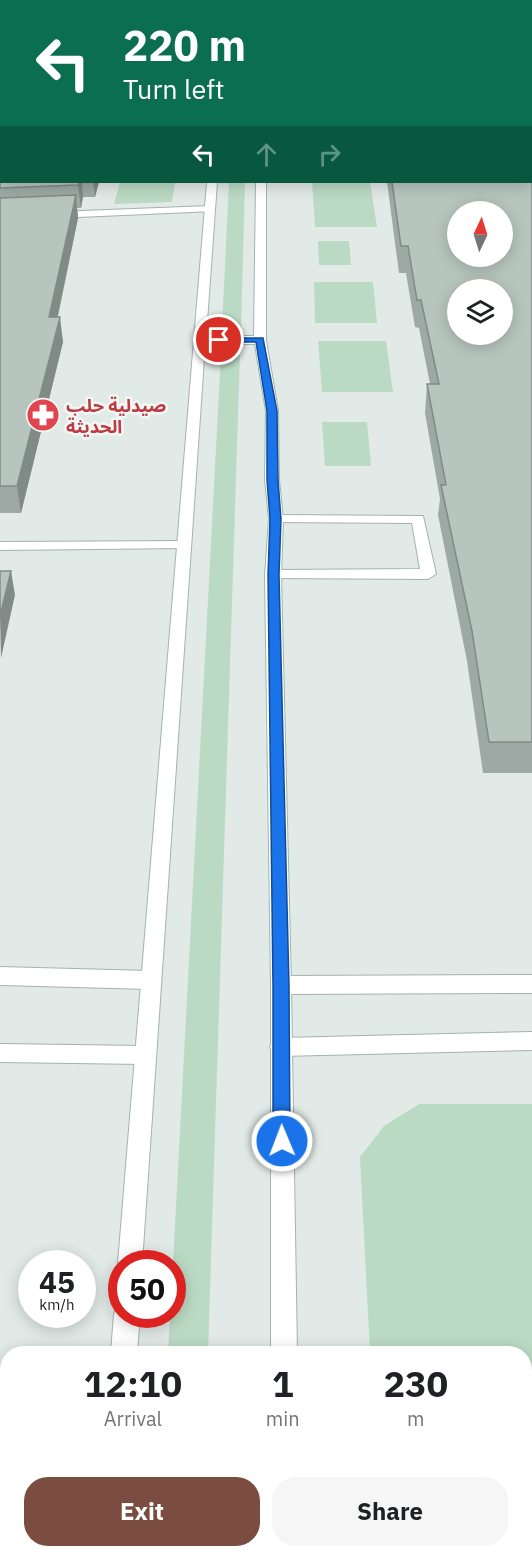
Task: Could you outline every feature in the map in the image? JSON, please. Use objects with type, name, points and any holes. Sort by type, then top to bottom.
[{"type":"main road","points":[[131,1250],[149,980],[212,183]]},
{"type":"main road","points":[[261,183],[260,340],[272,411],[272,480],[276,519],[273,575],[281,986],[284,1346]]},
{"type":"main road","points":[[47,215],[210,209]]},
{"type":"main road","points":[[199,340],[260,340]]},
{"type":"main road","points":[[273,575],[428,574],[418,519],[276,519]]},
{"type":"main road","points":[[0,546],[183,545]]},
{"type":"main road","points":[[0,976],[149,980]]},
{"type":"main road","points":[[281,986],[532,984]]},
{"type":"main road","points":[[280,1047],[532,1041]]},
{"type":"main road","points":[[0,1053],[144,1055]]},
{"type":"main road","points":[[125,1346],[126,1328]]},
{"type":"green space","points":[[120,183],[175,183],[172,202],[114,204]]},
{"type":"green space","points":[[229,183],[245,183],[241,328],[222,328]]},
{"type":"green space","points":[[312,183],[370,183],[377,227],[315,227]]},
{"type":"green space","points":[[318,241],[349,241],[351,265],[319,265]]},
{"type":"green space","points":[[314,282],[373,282],[377,323],[315,323]]},
{"type":"green space","points":[[318,341],[386,341],[393,392],[322,392]]},
{"type":"green space","points":[[221,353],[240,353],[208,1346],[168,1346],[169,1328],[186,1328],[186,1250],[174,1250]]},
{"type":"green space","points":[[322,422],[367,422],[371,466],[325,466]]},
{"type":"green space","points":[[419,1104],[532,1104],[532,1346],[370,1346],[360,1157],[384,1126]]},
{"type":"building","points":[[0,183],[79,183],[78,185],[0,188]]},
{"type":"building","points":[[392,183],[532,183],[532,742],[489,742],[472,631],[441,485],[446,485],[427,384],[439,384],[421,300],[417,300],[408,246],[401,246]]},
{"type":"building","points":[[76,195],[49,317],[60,317],[17,486],[0,486],[0,198]]},
{"type":"building","points":[[0,571],[11,571],[0,616]]},
{"type":"place","name":"صيدلية حلب الحديثة","points":[[43,415]]},
{"type":"route","points":[[219,340],[260,340],[272,411],[272,480],[276,519],[273,575],[282,1141]]}]
